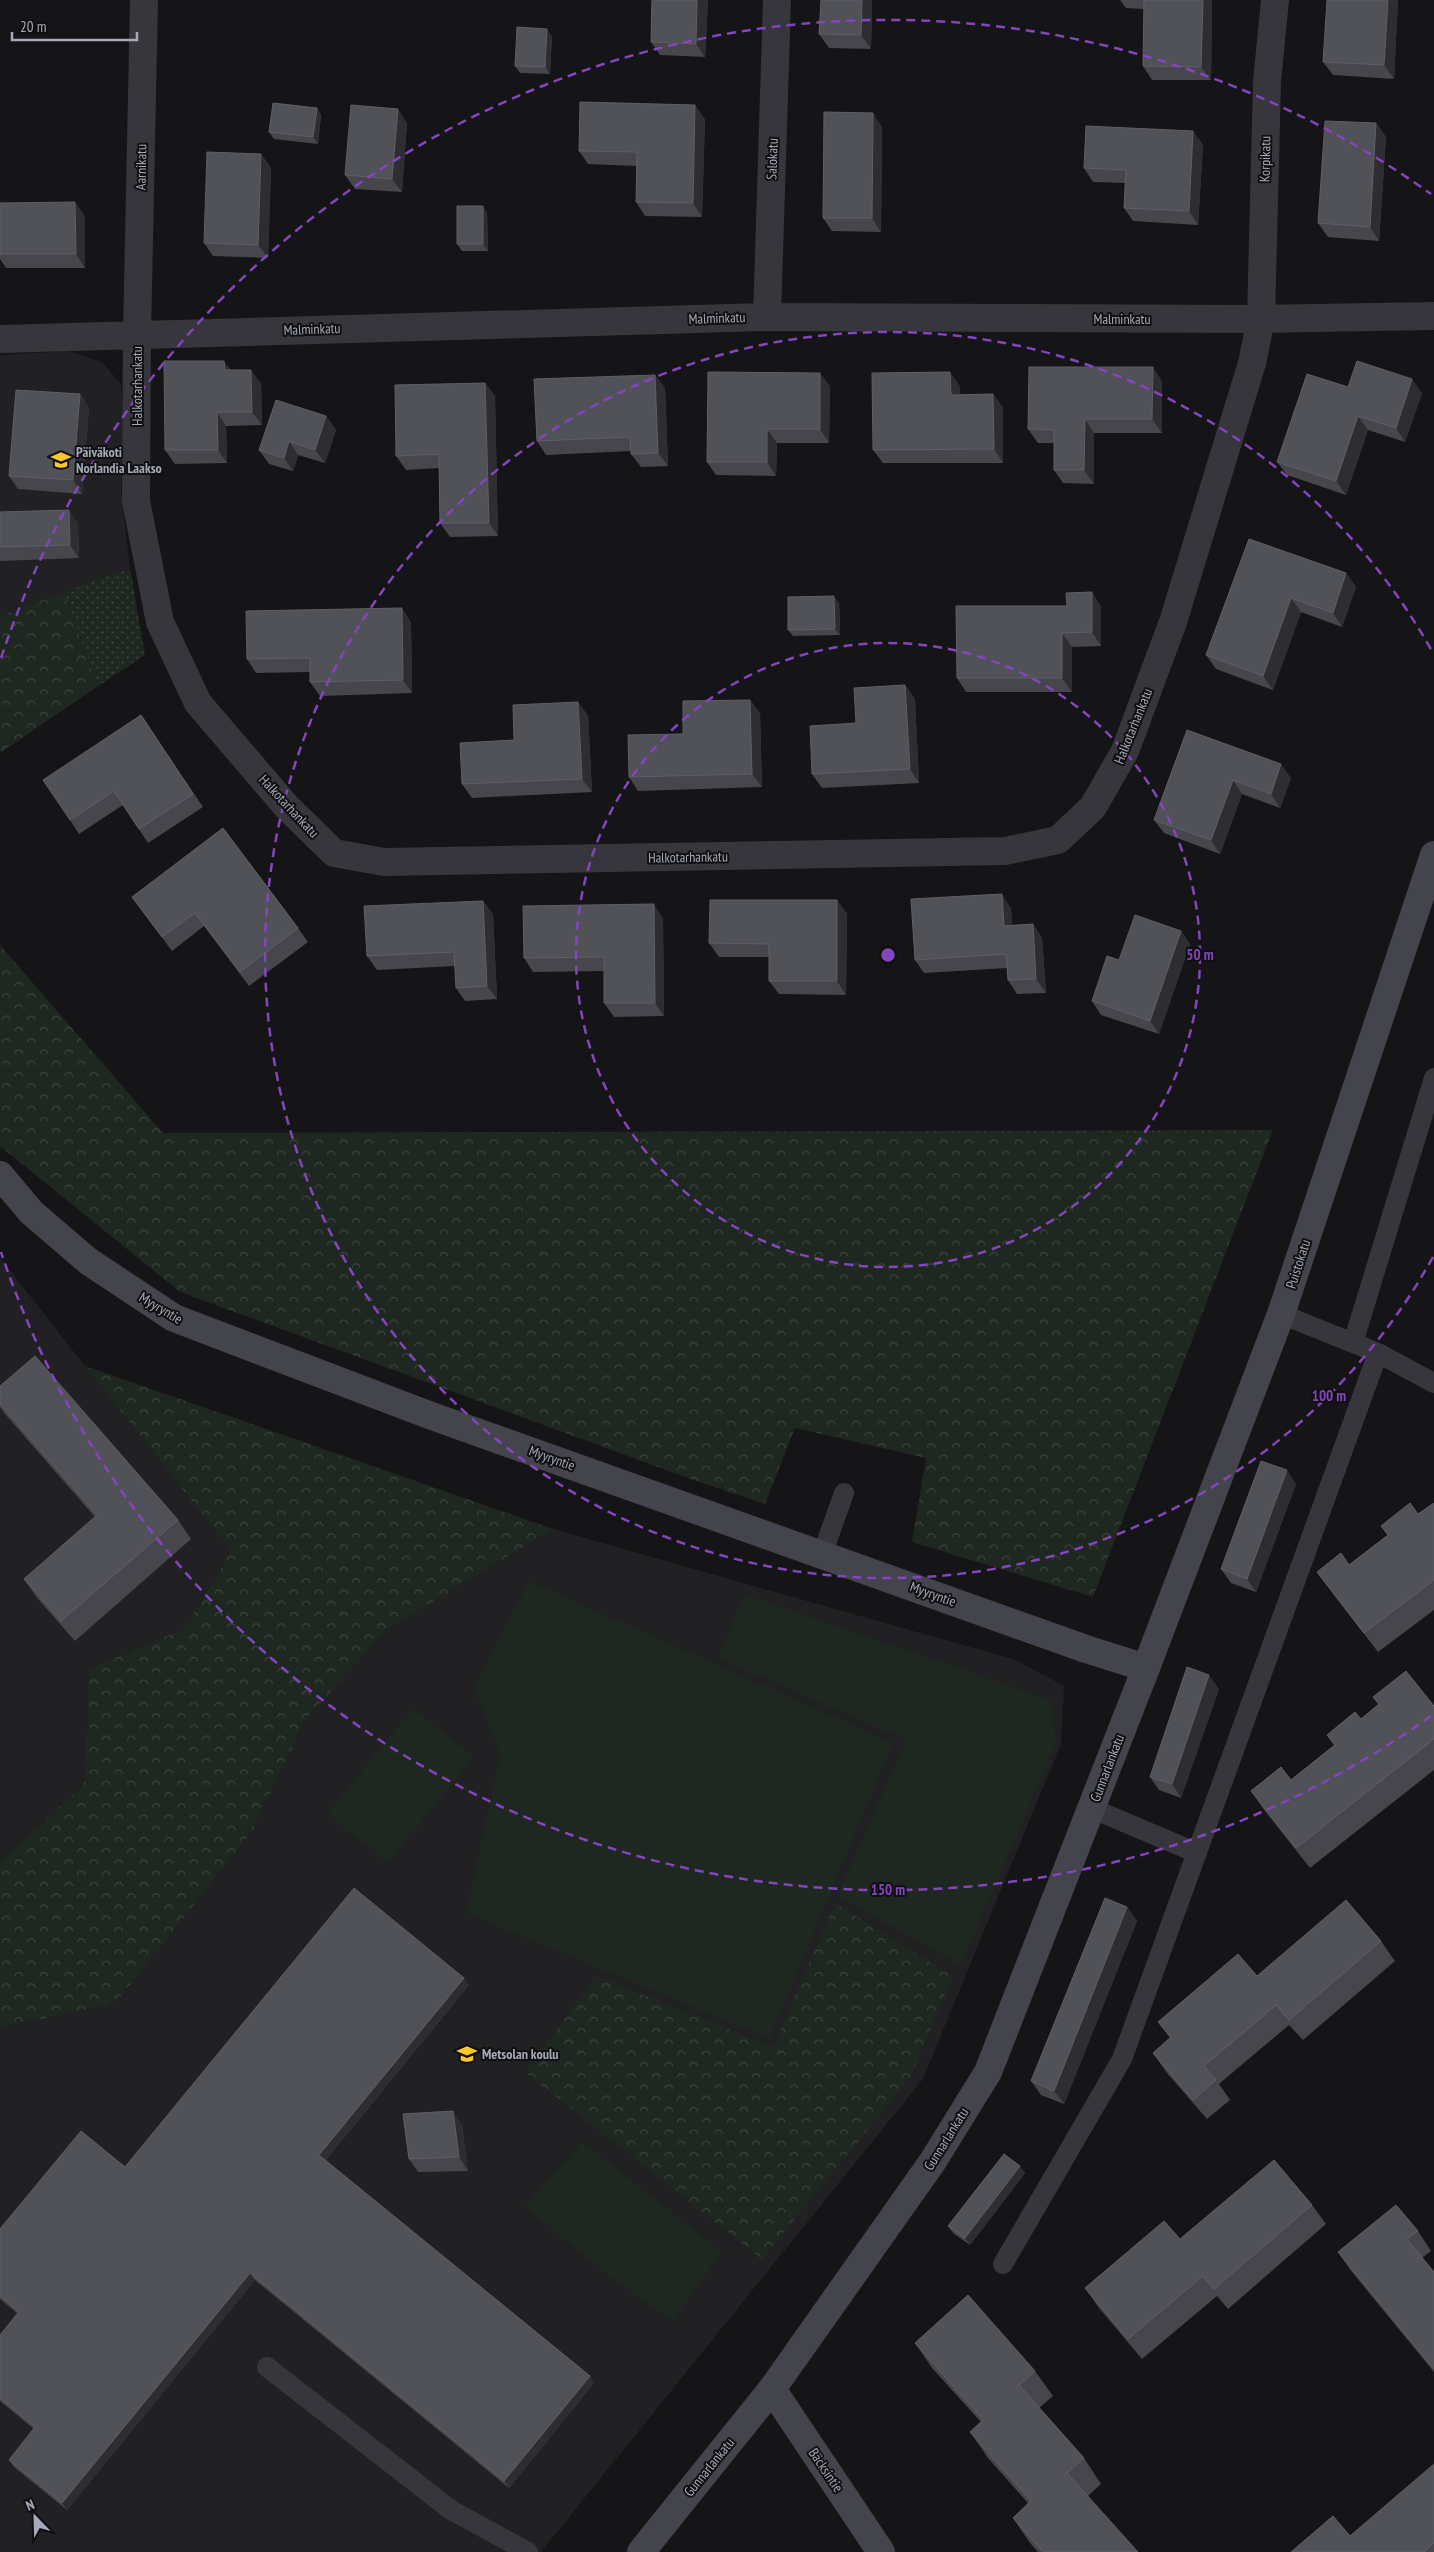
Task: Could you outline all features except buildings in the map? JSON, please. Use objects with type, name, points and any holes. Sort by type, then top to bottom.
[{"type":"street","name":"Aarnikatu","points":[[137,334],[144,0]]},
{"type":"street","name":"Salokatu","points":[[767,317],[777,0]]},
{"type":"street","name":"Korpikatu","points":[[1262,319],[1267,82],[1275,0]]},
{"type":"street","name":"Malminkatu","points":[[0,339],[767,317],[1262,319],[1434,316]]},
{"type":"street","name":"Halkotarhankatu","points":[[137,334],[136,501],[160,622],[198,703],[287,807],[334,852],[394,862],[1005,851],[1058,840],[1093,807],[1125,751],[1173,622],[1252,363],[1262,319]]},
{"type":"street","name":"Puistokatu","points":[[1146,1668],[1281,1314],[1434,855]]},
{"type":"street","name":"Myyryntie","points":[[0,1174],[30,1212],[88,1261],[174,1318],[430,1415],[1086,1649],[1146,1668]]},
{"type":"street","name":"Gunnarlankatu","points":[[642,2552],[772,2389],[933,2161],[988,2072],[1146,1668]]},
{"type":"street","name":"Bäcksintie","points":[[772,2389],[881,2552]]},
{"type":"lane","points":[[1353,1343],[1434,1078]]},
{"type":"lane","points":[[1281,1314],[1378,1353],[1434,1383]]},
{"type":"lane","points":[[1003,2264],[1122,2059],[1378,1353]]},
{"type":"lane","points":[[822,1555],[844,1494]]},
{"type":"lane","points":[[1091,1808],[1197,1853]]},
{"type":"lane","points":[[267,2367],[451,2510],[528,2552]]},
{"type":"shaded area","name":"Päiväkoti Norlandia Laakso","points":[[68,351],[102,362],[121,384],[124,428],[121,491],[130,568],[0,616],[0,355]]},
{"type":"shaded area","points":[[0,1258],[231,1551],[185,1628],[89,1669],[84,1784],[0,1862]]},
{"type":"shaded area","name":"Metsolan koulu","points":[[553,1529],[1016,1660],[1064,1686],[1061,1744],[923,2079],[541,2552],[0,2552],[0,2028],[115,2004],[252,1832],[306,1719],[387,1630]]},
{"type":"green space","points":[[130,568],[145,655],[98,686],[64,592]]},
{"type":"green space","points":[[64,592],[98,686],[0,753],[0,616]]},
{"type":"green space","points":[[0,945],[163,1133],[1273,1130],[1093,1597],[912,1542],[926,1458],[795,1428],[765,1504],[688,1478],[180,1292],[0,1146]]},
{"type":"green space","points":[[85,1366],[553,1529],[387,1630],[306,1719],[252,1832],[115,2004],[0,2028],[0,1862],[84,1784],[89,1669],[185,1628],[231,1551]]},
{"type":"green space","points":[[529,1581],[893,1743],[770,2039],[466,1913],[500,1755],[474,1687]]},
{"type":"green space","points":[[744,1594],[1051,1700],[1056,1744],[961,1965],[837,1896],[906,1740],[718,1658]]},
{"type":"green space","points":[[413,1708],[474,1757],[388,1863],[327,1814]]},
{"type":"green space","points":[[835,1903],[953,1976],[910,2078],[762,2259],[526,2073],[596,1976],[773,2047]]},
{"type":"green space","points":[[583,2142],[722,2252],[673,2321],[610,2277],[524,2206]]},
{"type":"place","name":"Päiväkoti Norlandia Laakso","points":[[61,460]]},
{"type":"place","name":"Metsolan koulu","points":[[467,2054]]}]
